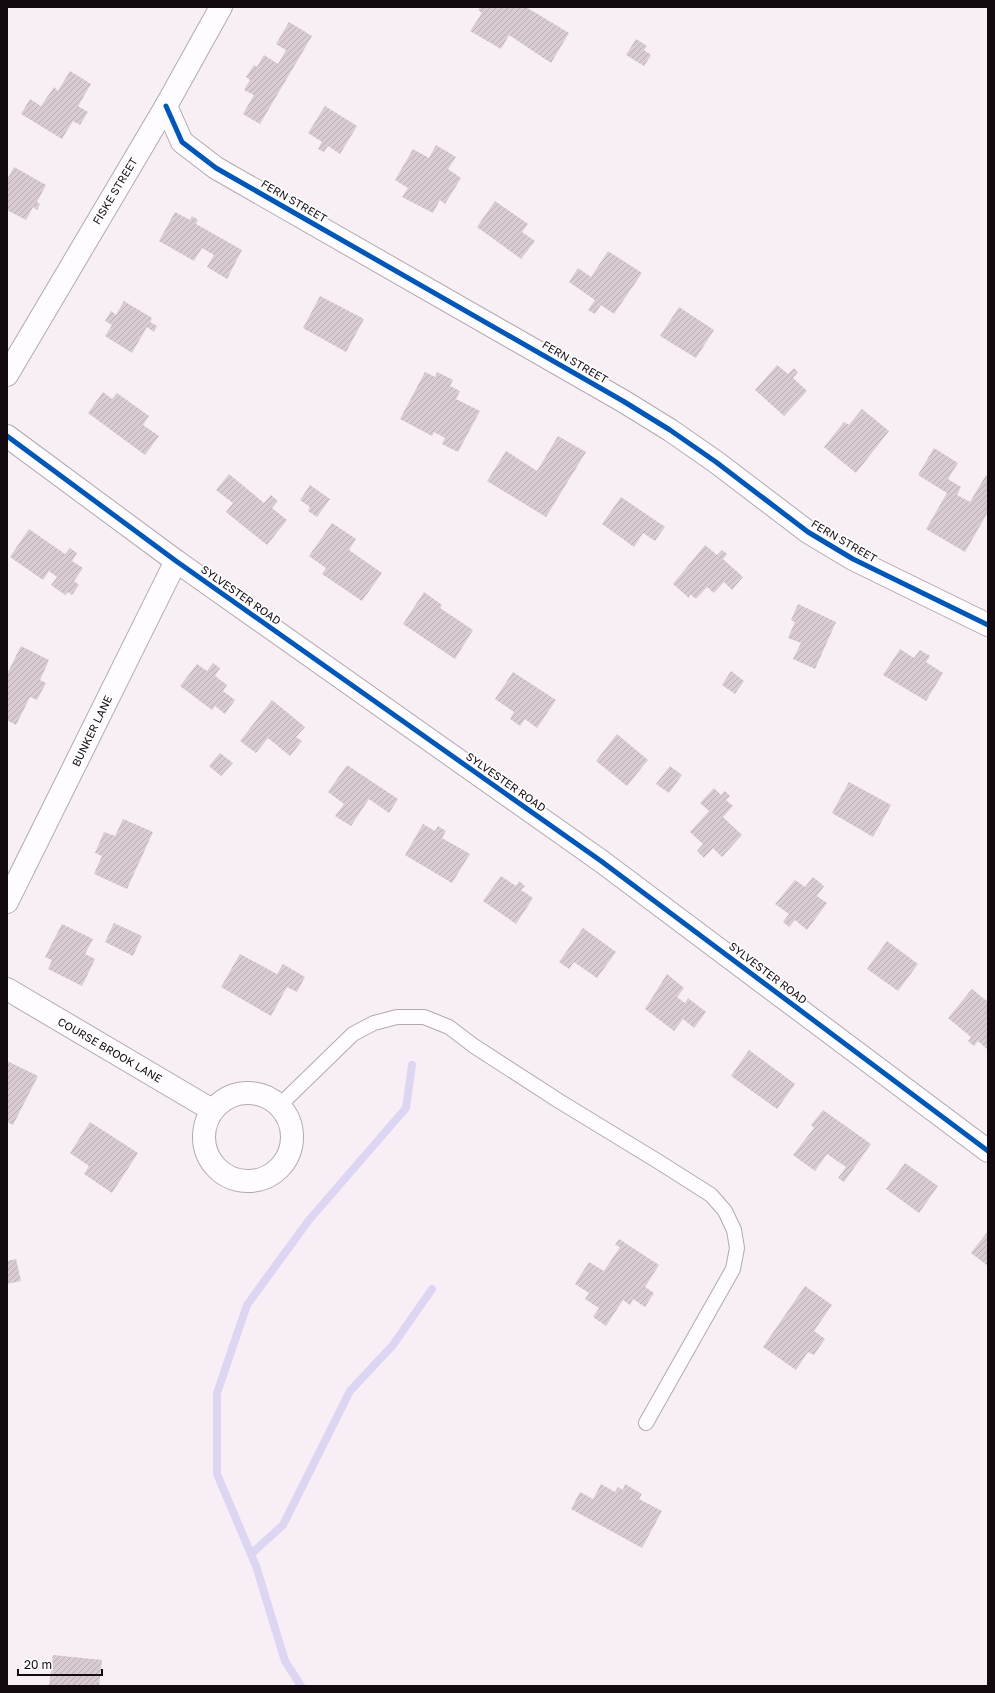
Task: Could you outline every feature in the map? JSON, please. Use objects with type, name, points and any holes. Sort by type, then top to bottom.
[{"type":"street","name":"FISKE STREET","points":[[7,375],[166,106],[221,7]]},
{"type":"street","name":"FERN STREET","points":[[166,106],[182,142],[216,168],[623,401],[670,430],[710,458],[808,532],[853,559],[988,625]]},
{"type":"street","name":"SYLVESTER ROAD","points":[[7,436],[176,561],[601,861],[988,1151]]},
{"type":"street","name":"BUNKER LANE","points":[[7,902],[176,561]]},
{"type":"street","name":"COURSE BROOK LANE","points":[[7,990],[212,1110]]},
{"type":"street","points":[[238,1093],[254,1093],[266,1096],[280,1105],[288,1117],[292,1130],[290,1151],[284,1163],[275,1172],[264,1178],[250,1181],[234,1179],[224,1174],[212,1164],[205,1151],[203,1139],[204,1126],[212,1110],[226,1098],[238,1093]]},
{"type":"lane","points":[[280,1105],[353,1034],[374,1023],[397,1017],[424,1017],[449,1027],[474,1046],[559,1101],[711,1195],[725,1211],[734,1230],[737,1248],[733,1269],[646,1423]]},
{"type":"building","points":[[480,7],[526,7],[569,33],[551,63],[509,35],[501,49],[470,31],[482,13],[478,10]]},
{"type":"building","points":[[289,22],[312,36],[260,124],[243,114],[254,95],[244,90],[250,80],[246,77],[254,65],[257,67],[264,55],[278,64],[286,50],[276,44]]},
{"type":"building","points":[[636,39],[647,46],[644,50],[651,55],[644,66],[626,55]]},
{"type":"building","points":[[70,71],[91,84],[78,106],[88,112],[80,125],[73,121],[62,139],[21,114],[30,99],[41,106],[54,87],[58,91]]},
{"type":"building","points":[[325,106],[357,126],[340,154],[328,146],[324,152],[318,149],[322,142],[308,133]]},
{"type":"building","points":[[436,145],[456,157],[448,169],[461,178],[445,204],[440,200],[433,213],[402,197],[408,188],[395,180],[413,149],[429,158]]},
{"type":"building","points":[[14,167],[46,185],[37,202],[40,204],[37,210],[33,207],[26,220],[7,210],[7,180]]},
{"type":"building","points":[[495,201],[528,224],[522,232],[535,241],[521,259],[477,227]]},
{"type":"building","points":[[175,212],[190,220],[192,216],[198,220],[196,224],[242,250],[227,279],[207,267],[214,255],[202,248],[194,261],[159,241]]},
{"type":"building","points":[[608,251],[642,273],[614,314],[601,305],[595,314],[588,310],[595,300],[569,282],[578,268],[591,277]]},
{"type":"building","points":[[320,296],[364,319],[346,352],[303,328]]},
{"type":"building","points":[[124,301],[152,318],[150,322],[157,326],[154,332],[147,327],[132,353],[105,336],[112,325],[105,321],[111,311],[116,315]]},
{"type":"building","points":[[679,307],[714,330],[696,358],[660,336]]},
{"type":"building","points":[[777,365],[788,374],[794,368],[798,372],[793,378],[807,391],[784,416],[755,390]]},
{"type":"building","points":[[425,372],[435,377],[437,372],[453,380],[450,386],[460,391],[456,399],[480,411],[458,452],[442,444],[445,438],[434,432],[432,436],[400,419]]},
{"type":"building","points":[[103,392],[112,399],[117,393],[149,416],[143,425],[159,436],[145,455],[88,413]]},
{"type":"building","points":[[862,409],[889,431],[856,473],[824,447],[844,422],[849,425]]},
{"type":"building","points":[[558,436],[586,452],[546,517],[487,481],[506,451],[537,471]]},
{"type":"building","points":[[934,448],[958,463],[948,479],[961,487],[957,495],[970,502],[986,475],[988,476],[988,512],[965,552],[926,529],[947,493],[918,475]]},
{"type":"building","points":[[229,474],[264,503],[271,495],[278,501],[272,508],[287,520],[267,545],[226,512],[233,503],[216,490]]},
{"type":"building","points":[[310,485],[330,499],[317,517],[308,511],[310,507],[300,500]]},
{"type":"building","points":[[621,497],[665,527],[655,541],[643,533],[634,547],[602,524]]},
{"type":"building","points":[[332,523],[356,539],[349,550],[382,573],[362,601],[322,574],[326,568],[309,556]]},
{"type":"building","points":[[29,529],[65,554],[70,548],[77,553],[72,561],[83,568],[74,581],[79,585],[72,595],[68,592],[65,595],[51,585],[57,577],[49,571],[43,580],[10,557]]},
{"type":"building","points":[[705,545],[717,555],[722,550],[727,554],[723,559],[743,577],[732,590],[724,582],[714,593],[707,587],[696,599],[690,594],[689,598],[673,584]]},
{"type":"building","points":[[424,592],[442,605],[440,608],[473,630],[455,659],[403,624]]},
{"type":"building","points":[[798,604],[836,622],[815,669],[793,659],[801,643],[788,638],[795,622],[791,620]]},
{"type":"building","points":[[21,646],[49,660],[40,680],[46,683],[37,700],[30,697],[16,725],[7,720],[7,674]]},
{"type":"building","points":[[900,649],[914,658],[920,650],[930,656],[926,662],[943,673],[926,701],[883,675]]},
{"type":"building","points":[[213,663],[220,668],[215,676],[227,685],[223,691],[235,700],[225,714],[215,706],[212,710],[180,686],[197,664],[207,671]]},
{"type":"building","points":[[731,671],[744,681],[735,694],[722,685]]},
{"type":"building","points":[[513,672],[556,700],[537,728],[525,719],[520,726],[510,719],[514,712],[495,699]]},
{"type":"building","points":[[272,700],[305,727],[296,737],[302,741],[290,756],[268,738],[256,753],[240,741]]},
{"type":"building","points":[[617,734],[648,760],[627,786],[596,761]]},
{"type":"building","points":[[220,753],[233,763],[221,776],[209,766]]},
{"type":"building","points":[[347,765],[398,799],[389,813],[369,799],[351,826],[335,816],[344,804],[328,792]]},
{"type":"building","points":[[670,766],[682,775],[669,793],[656,784]]},
{"type":"building","points":[[849,782],[891,805],[873,837],[832,813]]},
{"type":"building","points":[[714,788],[721,795],[725,791],[730,796],[726,800],[733,806],[723,817],[742,835],[722,857],[713,848],[704,858],[697,851],[703,844],[690,832],[709,811],[700,803]]},
{"type":"building","points":[[123,819],[153,832],[127,889],[94,874],[102,856],[95,853],[104,832],[115,836]]},
{"type":"building","points":[[423,824],[435,831],[438,826],[446,831],[442,838],[470,854],[452,883],[405,855]]},
{"type":"building","points":[[501,876],[516,886],[519,881],[525,886],[521,890],[533,898],[516,924],[483,901]]},
{"type":"building","points":[[813,877],[824,886],[817,896],[827,903],[807,930],[795,920],[789,927],[783,922],[789,914],[775,904],[795,880],[805,887]]},
{"type":"building","points":[[114,923],[142,936],[133,956],[105,942]]},
{"type":"building","points":[[62,924],[93,939],[85,954],[95,959],[82,986],[48,969],[52,960],[45,957]]},
{"type":"building","points":[[583,928],[616,952],[597,978],[574,962],[569,969],[559,962]]},
{"type":"building","points":[[887,941],[918,964],[898,991],[867,969]]},
{"type":"building","points":[[240,954],[277,974],[283,964],[305,977],[297,992],[287,987],[271,1016],[221,987]]},
{"type":"building","points":[[667,974],[684,988],[677,997],[685,1003],[688,998],[706,1012],[694,1028],[683,1019],[674,1031],[645,1009]]},
{"type":"building","points":[[972,989],[988,1002],[988,1050],[978,1041],[974,1046],[968,1041],[971,1037],[948,1018]]},
{"type":"building","points":[[749,1050],[795,1084],[777,1109],[731,1076]]},
{"type":"building","points":[[7,1061],[38,1076],[13,1125],[7,1122]]},
{"type":"building","points":[[823,1110],[871,1144],[844,1182],[838,1178],[846,1167],[827,1154],[815,1171],[793,1155],[814,1128],[811,1125]]},
{"type":"building","points":[[90,1122],[138,1153],[112,1193],[84,1174],[89,1166],[70,1153]]},
{"type":"building","points":[[905,1163],[938,1186],[919,1213],[886,1189]]},
{"type":"building","points":[[988,1231],[988,1266],[971,1253]]},
{"type":"building","points":[[619,1239],[659,1265],[645,1287],[654,1293],[645,1307],[633,1299],[630,1305],[623,1300],[606,1326],[593,1317],[599,1308],[585,1299],[589,1293],[575,1284],[589,1262],[604,1271],[620,1247],[615,1245]]},
{"type":"building","points":[[16,1259],[21,1281],[7,1284],[7,1261]]},
{"type":"building","points":[[805,1286],[832,1305],[814,1331],[825,1339],[814,1355],[808,1352],[796,1370],[763,1347]]},
{"type":"building","points":[[601,1484],[615,1492],[618,1487],[623,1490],[625,1484],[642,1494],[639,1499],[662,1511],[642,1548],[571,1509],[580,1492],[593,1499]]},
{"type":"building","points":[[53,1655],[102,1660],[99,1686],[49,1686]]},
{"type":"waterway","points":[[301,1686],[285,1661],[256,1566],[217,1474],[217,1393],[247,1305],[309,1220],[406,1108],[412,1065]]},
{"type":"waterway","points":[[251,1554],[283,1525],[350,1391],[393,1345],[432,1289]]},
{"type":"cycle path","points":[[166,106],[182,142],[216,168],[623,401],[670,430],[716,462],[808,532],[853,559],[988,625]]},
{"type":"cycle path","points":[[7,436],[176,561],[601,861],[988,1151]]}]
